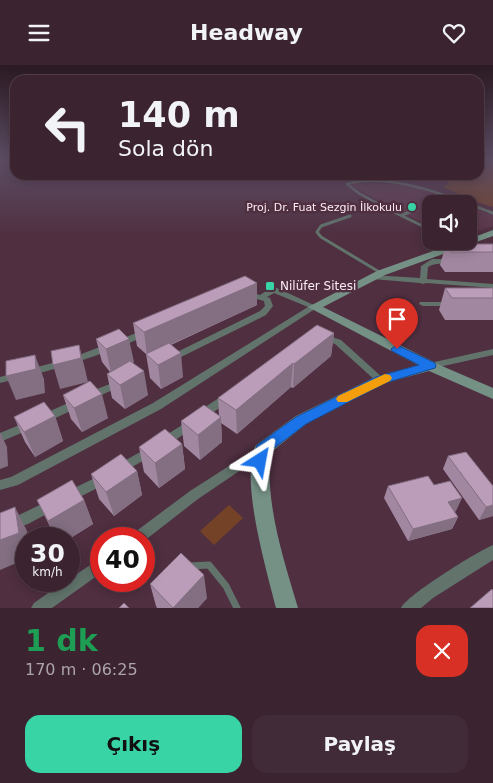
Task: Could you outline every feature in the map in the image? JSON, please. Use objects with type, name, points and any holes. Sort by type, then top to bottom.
[{"type":"street","points":[[477,238],[493,233]]},
{"type":"street","points":[[477,245],[481,245]]},
{"type":"street","points":[[0,485],[14,481],[157,406],[314,307],[376,275],[440,250]]},
{"type":"street","points":[[423,282],[425,266],[432,261],[462,260]]},
{"type":"street","points":[[376,275],[423,282],[493,286]]},
{"type":"street","points":[[262,297],[274,290],[314,307],[430,366],[493,393]]},
{"type":"street","points":[[161,363],[263,313],[269,305],[267,300],[262,297],[240,291],[235,293]]},
{"type":"street","points":[[423,304],[458,303]]},
{"type":"street","points":[[0,380],[52,368],[103,352],[156,328]]},
{"type":"street","points":[[315,338],[322,337],[338,342],[380,380]]},
{"type":"street","points":[[152,527],[194,495],[262,450],[301,421],[380,380],[430,366],[493,352]]},
{"type":"street","points":[[0,438],[127,379]]},
{"type":"street","points":[[0,528],[23,520],[92,485],[157,447],[236,391]]},
{"type":"street","points":[[262,450],[259,471],[261,501],[287,608]]},
{"type":"street","points":[[409,608],[428,593],[493,552]]},
{"type":"street","points":[[39,608],[90,573]]},
{"type":"lane","points":[[347,184],[422,225]]},
{"type":"lane","points":[[402,184],[435,190],[447,195]]},
{"type":"lane","points":[[477,207],[493,213]]},
{"type":"lane","points":[[402,215],[416,210]]},
{"type":"lane","points":[[350,216],[322,226],[317,232],[321,237],[376,275]]},
{"type":"lane","points":[[184,566],[209,565],[226,586],[237,608]]},
{"type":"shaded area","name":"Proj. Dr. Fuat Sezgin İlkokulu","points":[[349,184],[404,184],[442,195],[422,195],[422,222]]},
{"type":"shaded area","points":[[493,184],[493,207],[477,202],[477,195],[461,195],[444,187],[445,185]]},
{"type":"shaded area","points":[[477,209],[493,215],[493,226],[477,231]]},
{"type":"shaded area","points":[[229,505],[243,518],[214,545],[200,531]]},
{"type":"building","points":[[477,244],[493,244],[493,252],[451,252],[450,250],[477,250]]},
{"type":"building","points":[[245,276],[257,283],[144,332],[133,323]]},
{"type":"building","points":[[445,288],[493,288],[493,298],[452,298]]},
{"type":"building","points":[[317,325],[334,333],[293,363],[236,410],[218,398]]},
{"type":"building","points":[[119,329],[129,339],[106,349],[96,339]]},
{"type":"building","points":[[169,343],[181,353],[158,365],[146,354]]},
{"type":"building","points":[[79,345],[81,358],[53,365],[51,351]]},
{"type":"building","points":[[35,355],[36,369],[6,376],[6,361]]},
{"type":"building","points":[[130,361],[144,371],[120,385],[107,374]]},
{"type":"building","points":[[90,381],[102,394],[74,408],[63,395]]},
{"type":"building","points":[[44,402],[55,416],[24,432],[14,417]]},
{"type":"building","points":[[204,405],[221,417],[198,435],[181,421]]},
{"type":"building","points":[[165,429],[182,444],[155,463],[139,447]]},
{"type":"building","points":[[466,452],[493,486],[493,505],[486,507],[448,456]]},
{"type":"building","points":[[121,454],[137,471],[106,492],[91,474]]},
{"type":"building","points":[[428,476],[434,485],[450,481],[462,498],[448,502],[458,517],[413,529],[388,486]]},
{"type":"building","points":[[72,480],[84,500],[48,521],[37,500]]},
{"type":"building","points":[[15,507],[18,527],[15,527],[15,534],[0,540],[0,513]]},
{"type":"building","points":[[181,553],[204,575],[173,608],[155,589],[155,579]]},
{"type":"building","points":[[492,589],[493,608],[470,608]]},
{"type":"building","points":[[124,603],[129,608],[119,608]]},
{"type":"slow traffic","points":[[343,399],[385,378]]},
{"type":"place","name":"Proj. Dr. Fuat Sezgin İlkokulu","points":[[412,207]]},
{"type":"place","name":"Nilüfer Sitesi","points":[[270,286]]},
{"type":"route","points":[[260,461],[262,450],[301,421],[380,380],[430,366],[397,349]]}]
